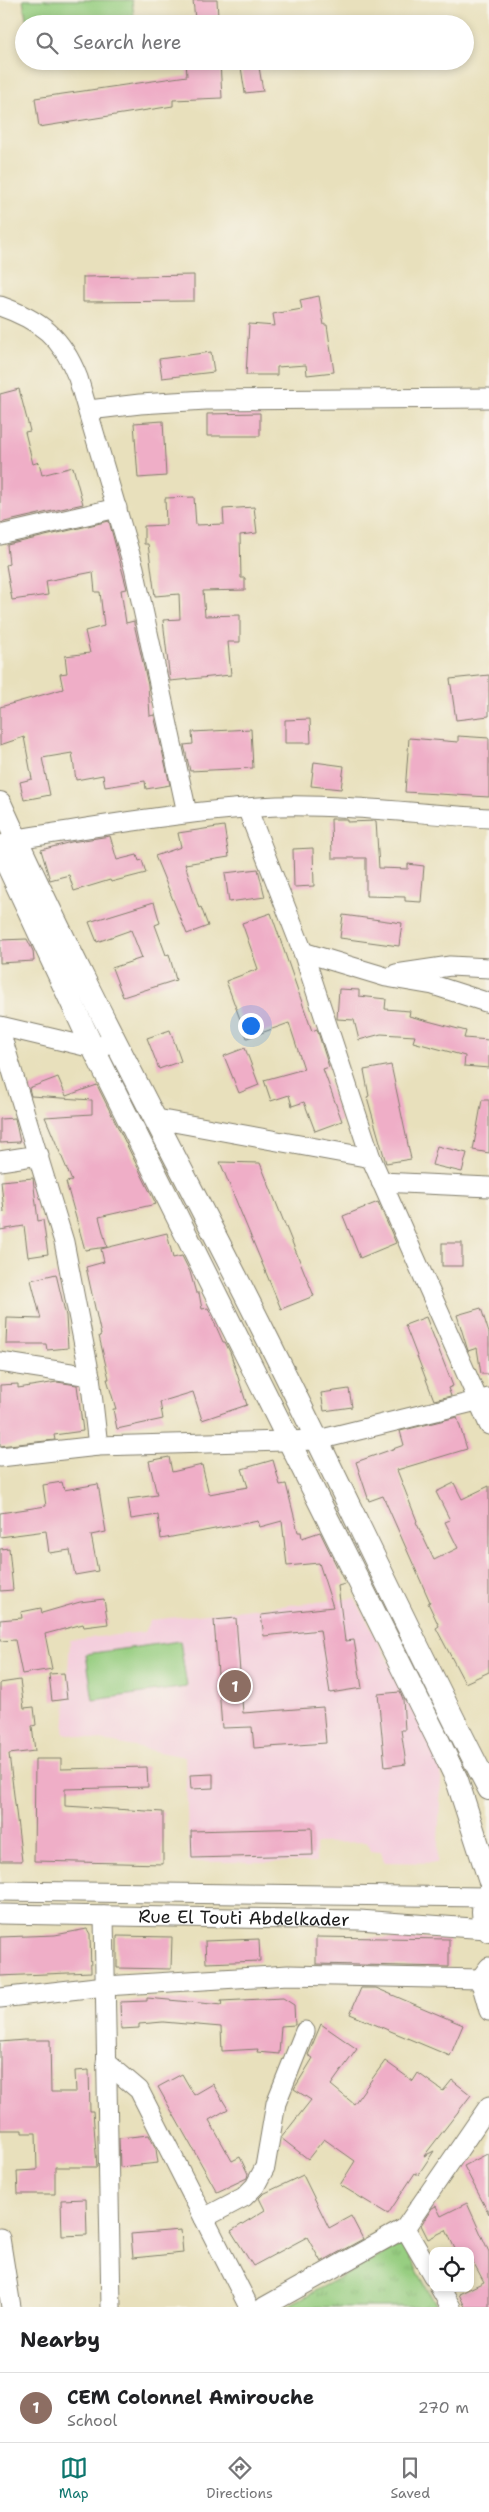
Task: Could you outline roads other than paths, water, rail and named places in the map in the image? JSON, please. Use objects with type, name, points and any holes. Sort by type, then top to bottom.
[{"type":"main road","points":[[0,803],[5,845],[93,1048],[457,1780],[488,1889],[483,1908],[488,1930]]},
{"type":"main road","points":[[5,845],[157,1119],[318,1440],[489,1789]]},
{"type":"street","points":[[0,306],[35,320],[60,344],[71,359],[89,410],[134,568],[187,813]]},
{"type":"street","points":[[89,410],[140,404],[206,400],[489,398]]},
{"type":"street","points":[[0,535],[117,508]]},
{"type":"street","points":[[5,845],[187,813],[247,808],[302,806],[489,818]]},
{"type":"street","points":[[247,808],[303,952],[371,1158],[484,1399],[489,1425]]},
{"type":"street","points":[[303,952],[386,977],[433,985],[489,1003]]},
{"type":"street","points":[[386,977],[436,967],[467,965],[489,968]]},
{"type":"street","points":[[0,1026],[93,1048],[114,1042]]},
{"type":"street","points":[[0,1030],[64,1242],[90,1376],[98,1446]]},
{"type":"street","points":[[157,1119],[371,1158]]},
{"type":"street","points":[[0,1161],[39,1155]]},
{"type":"street","points":[[381,1182],[489,1187]]},
{"type":"street","points":[[0,1362],[90,1376]]},
{"type":"street","points":[[0,1457],[98,1446],[212,1441],[290,1442],[318,1440],[484,1399]]},
{"type":"street","name":"Rue El Touti Abdelkader","points":[[0,1891],[488,1889]]},
{"type":"street","name":"Rue El Touti Abdelkader","points":[[0,1914],[359,1920],[488,1930]]},
{"type":"street","points":[[104,1916],[111,2307]]},
{"type":"street","points":[[0,1998],[105,1986],[288,1975],[484,1973],[489,2012]]},
{"type":"street","points":[[204,2218],[244,2197],[255,2186],[265,2167],[276,2103],[305,2031]]},
{"type":"street","points":[[106,2062],[139,2090],[249,2307]]},
{"type":"street","points":[[264,2307],[405,2228],[489,2106]]},
{"type":"street","points":[[405,2228],[429,2269]]},
{"type":"street","points":[[0,2238],[11,2307]]},
{"type":"street","points":[[442,2292],[451,2307]]},
{"type":"place","name":"CEM Colonnel Amirouche","points":[[235,1686]]}]
